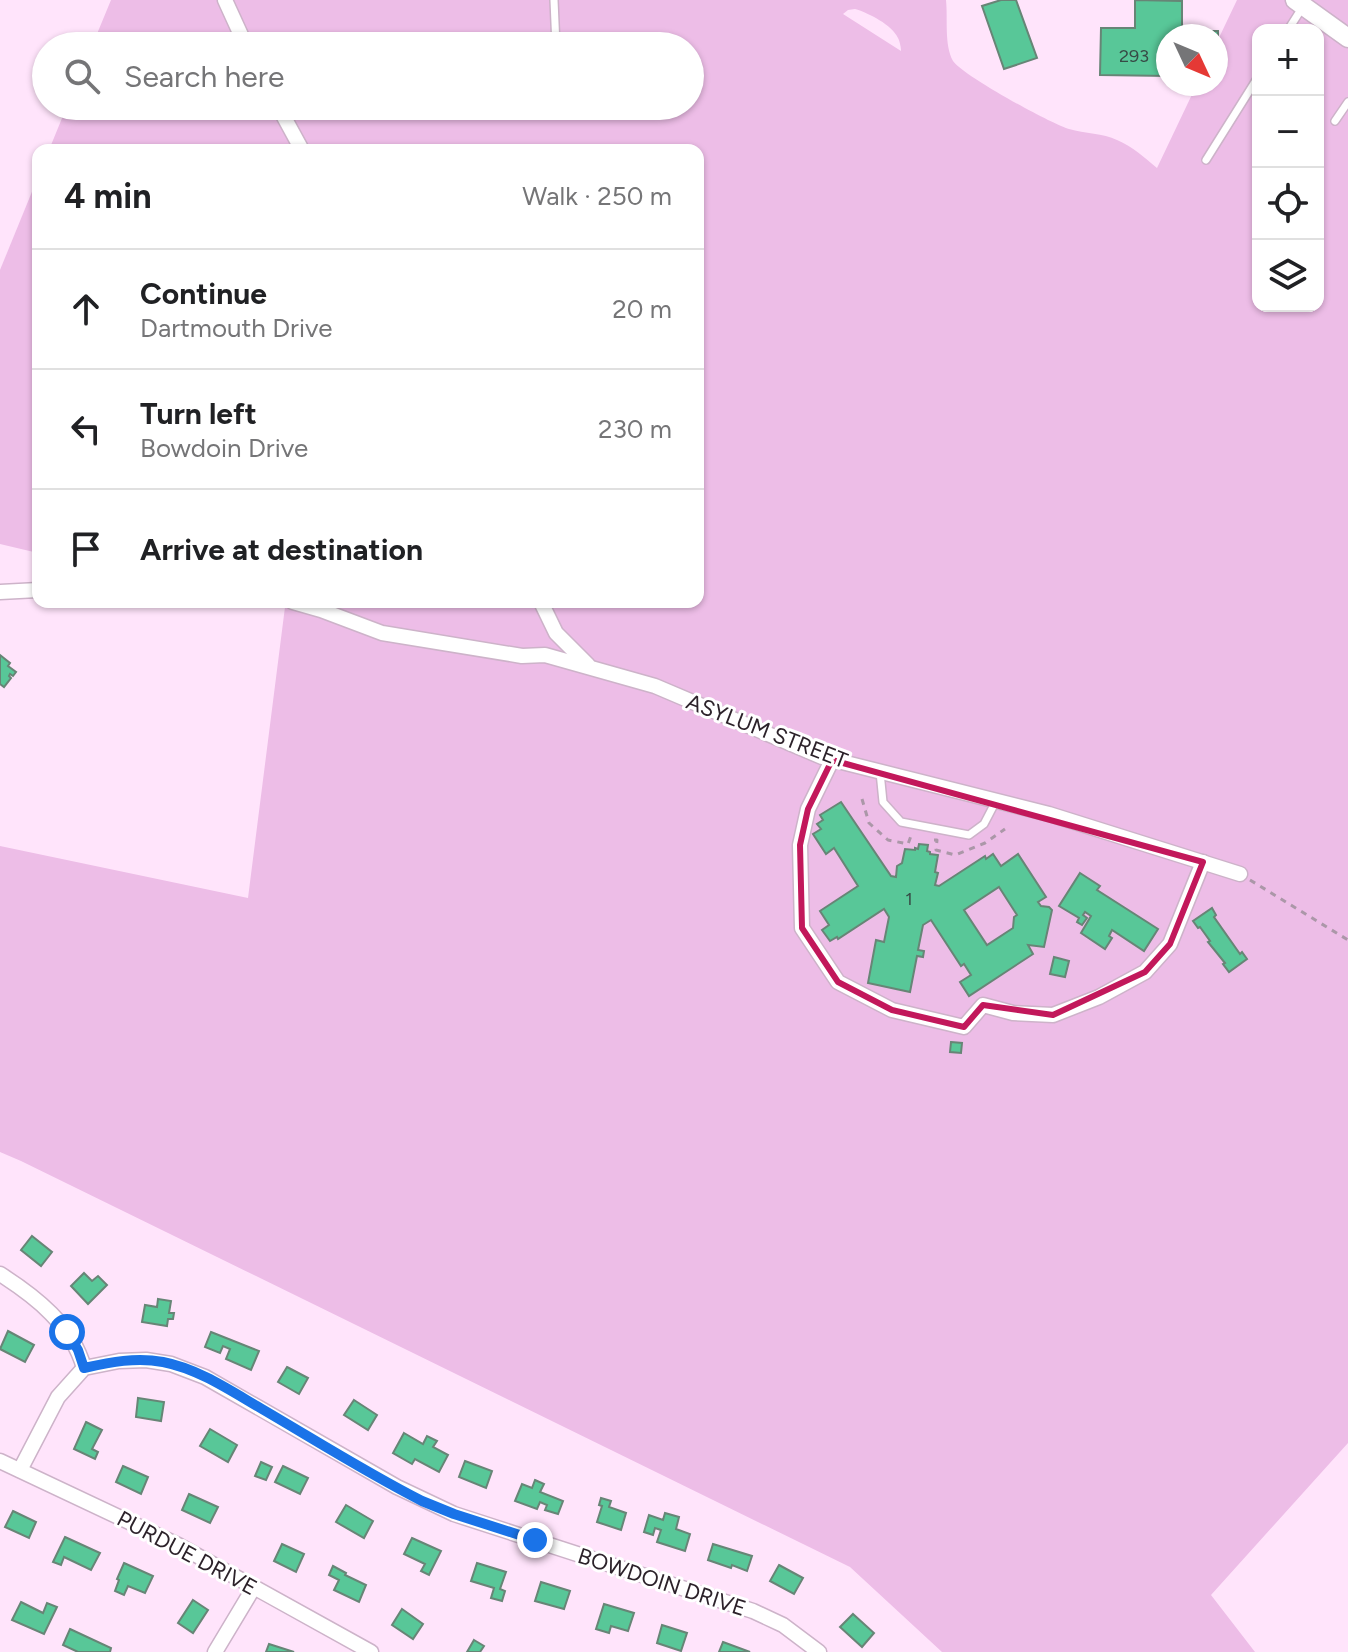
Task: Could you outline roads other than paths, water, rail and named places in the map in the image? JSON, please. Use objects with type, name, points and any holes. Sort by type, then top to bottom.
[{"type":"street","points":[[225,0],[240,32]]},
{"type":"street","points":[[1299,3],[1348,38]]},
{"type":"street","points":[[286,120],[299,144]]},
{"type":"street","points":[[0,592],[32,590]]},
{"type":"street","name":"ASYLUM STREET","points":[[314,608],[382,633],[507,654],[545,655],[589,667],[655,686],[822,757],[1049,814],[1240,874]]},
{"type":"street","points":[[544,608],[556,633],[589,667]]},
{"type":"street","points":[[545,655],[556,642],[556,633]]},
{"type":"street","points":[[832,760],[808,809],[800,845],[802,928],[838,982],[892,1010],[964,1027],[983,1005],[1013,1013],[1053,1015],[1099,997],[1145,972],[1170,944],[1203,862]]},
{"type":"street","points":[[0,1274],[30,1294],[51,1314],[74,1342],[84,1368],[58,1397],[20,1470]]},
{"type":"street","name":"BOWDOIN DRIVE","points":[[84,1368],[119,1361],[146,1360],[191,1371],[432,1506],[753,1611],[790,1629],[819,1652]]},
{"type":"street","name":"PURDUE DRIVE","points":[[0,1461],[178,1545],[371,1652]]},
{"type":"street","points":[[215,1652],[254,1587]]},
{"type":"lane","points":[[554,0],[555,32]]},
{"type":"lane","points":[[1290,24],[1299,3]]},
{"type":"lane","points":[[1206,160],[1252,87]]},
{"type":"lane","points":[[1335,121],[1348,102]]},
{"type":"lane","points":[[880,772],[883,802],[901,822],[969,835],[984,824],[996,801]]}]
